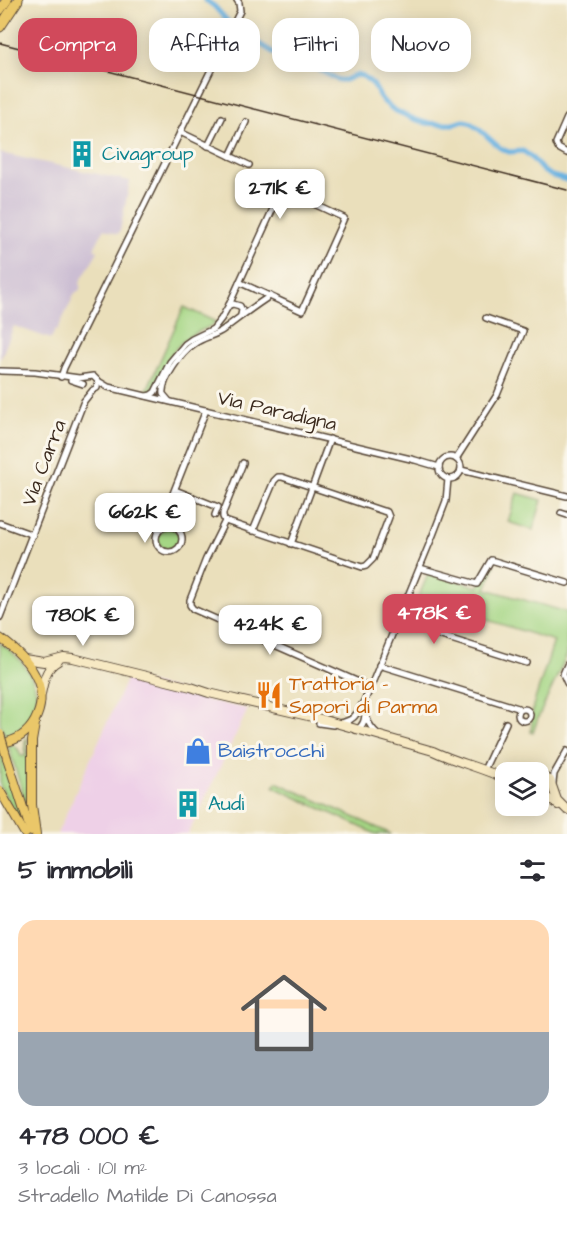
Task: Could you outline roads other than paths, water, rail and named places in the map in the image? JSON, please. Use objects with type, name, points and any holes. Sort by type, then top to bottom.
[{"type":"highway","points":[[0,10],[7,0]]},
{"type":"highway","points":[[0,27],[18,0]]},
{"type":"main road","points":[[1,637],[16,650],[34,672],[39,684],[40,699]]},
{"type":"main road","points":[[24,659],[44,662],[73,657],[204,692]]},
{"type":"main road","points":[[36,834],[33,814],[32,741],[45,676],[53,664],[64,660],[274,709],[319,723],[384,738],[442,755],[495,775]]},
{"type":"main road","points":[[274,709],[338,723],[384,738]]},
{"type":"main road","points":[[7,742],[24,734],[37,719]]},
{"type":"main road","points":[[0,734],[32,834]]},
{"type":"main road","points":[[549,780],[557,800],[567,811]]},
{"type":"main road","points":[[549,793],[553,786]]},
{"type":"main road","points":[[0,791],[25,834]]},
{"type":"main road","points":[[549,799],[567,811]]},
{"type":"street","points":[[62,376],[231,31],[240,11],[237,0]]},
{"type":"street","points":[[208,146],[222,118]]},
{"type":"street","points":[[567,118],[557,139],[559,149],[567,153]]},
{"type":"street","points":[[230,156],[246,122]]},
{"type":"street","points":[[180,132],[249,165]]},
{"type":"street","points":[[147,396],[155,392],[170,362],[185,344],[213,329],[221,319],[282,189],[344,219],[302,311],[239,282]]},
{"type":"street","points":[[171,402],[165,398],[162,389],[170,372],[183,354],[194,343],[221,331],[270,296]]},
{"type":"street","points":[[229,305],[240,306],[241,316]]},
{"type":"street","points":[[456,459],[497,395],[523,330],[486,318]]},
{"type":"street","points":[[72,377],[68,367],[73,350]]},
{"type":"street","points":[[0,371],[34,372],[72,377],[93,376],[96,386],[88,390],[84,385],[62,376]]},
{"type":"street","points":[[84,385],[86,377]]},
{"type":"street","name":"Via Carra","points":[[84,385],[84,401]]},
{"type":"street","name":"Via Paradigna","points":[[96,386],[330,439],[439,467]]},
{"type":"street","name":"Via Carra","points":[[0,617],[84,401],[96,386]]},
{"type":"street","points":[[166,510],[168,520],[180,532],[182,538],[180,545],[174,551],[167,552],[159,548],[156,540],[157,534],[166,510],[175,490],[206,410]]},
{"type":"street","points":[[291,544],[330,439]]},
{"type":"street","points":[[456,459],[460,463],[461,470],[458,476],[448,479],[442,476],[439,467],[442,460],[456,459]]},
{"type":"street","points":[[243,463],[223,513],[225,521],[206,559],[190,605],[193,609],[370,687]]},
{"type":"street","points":[[461,470],[567,496]]},
{"type":"street","points":[[225,521],[253,531],[291,544],[362,567],[373,559],[389,517],[387,512],[278,477],[273,481],[253,531]]},
{"type":"street","points":[[319,723],[359,729],[357,720],[446,501],[448,479]]},
{"type":"street","points":[[175,490],[218,507],[214,515]]},
{"type":"street","points":[[0,523],[33,535]]},
{"type":"street","points":[[157,534],[166,526],[174,527]]},
{"type":"street","points":[[420,568],[477,585],[491,560],[567,583]]},
{"type":"street","name":"Via Carra","points":[[0,611],[6,603]]},
{"type":"street","points":[[397,622],[527,663]]},
{"type":"street","points":[[380,665],[515,707],[519,711]]},
{"type":"street","points":[[567,665],[563,674],[567,683]]},
{"type":"street","points":[[338,723],[351,720],[362,710]]},
{"type":"street","points":[[362,710],[375,732],[384,738]]},
{"type":"street","points":[[484,770],[506,723]]},
{"type":"street","points":[[553,786],[554,774],[567,750]]},
{"type":"street","points":[[549,774],[560,762]]},
{"type":"waterway","points":[[205,0],[225,18]]},
{"type":"waterway","points":[[260,44],[279,56],[308,64],[338,80],[345,80],[356,75],[363,76],[373,84],[384,102],[394,110],[414,119],[441,124],[469,122],[500,148],[509,152],[523,151],[543,171],[567,180]]},
{"type":"railway","points":[[0,43],[567,190]]},
{"type":"place","name":"Civagroup","points":[[82,154]]},
{"type":"place","name":"Trattoria - Sapori di Parma","points":[[269,695]]},
{"type":"place","name":"Baistrocchi","points":[[198,751]]},
{"type":"place","name":"Audi","points":[[188,804]]}]
